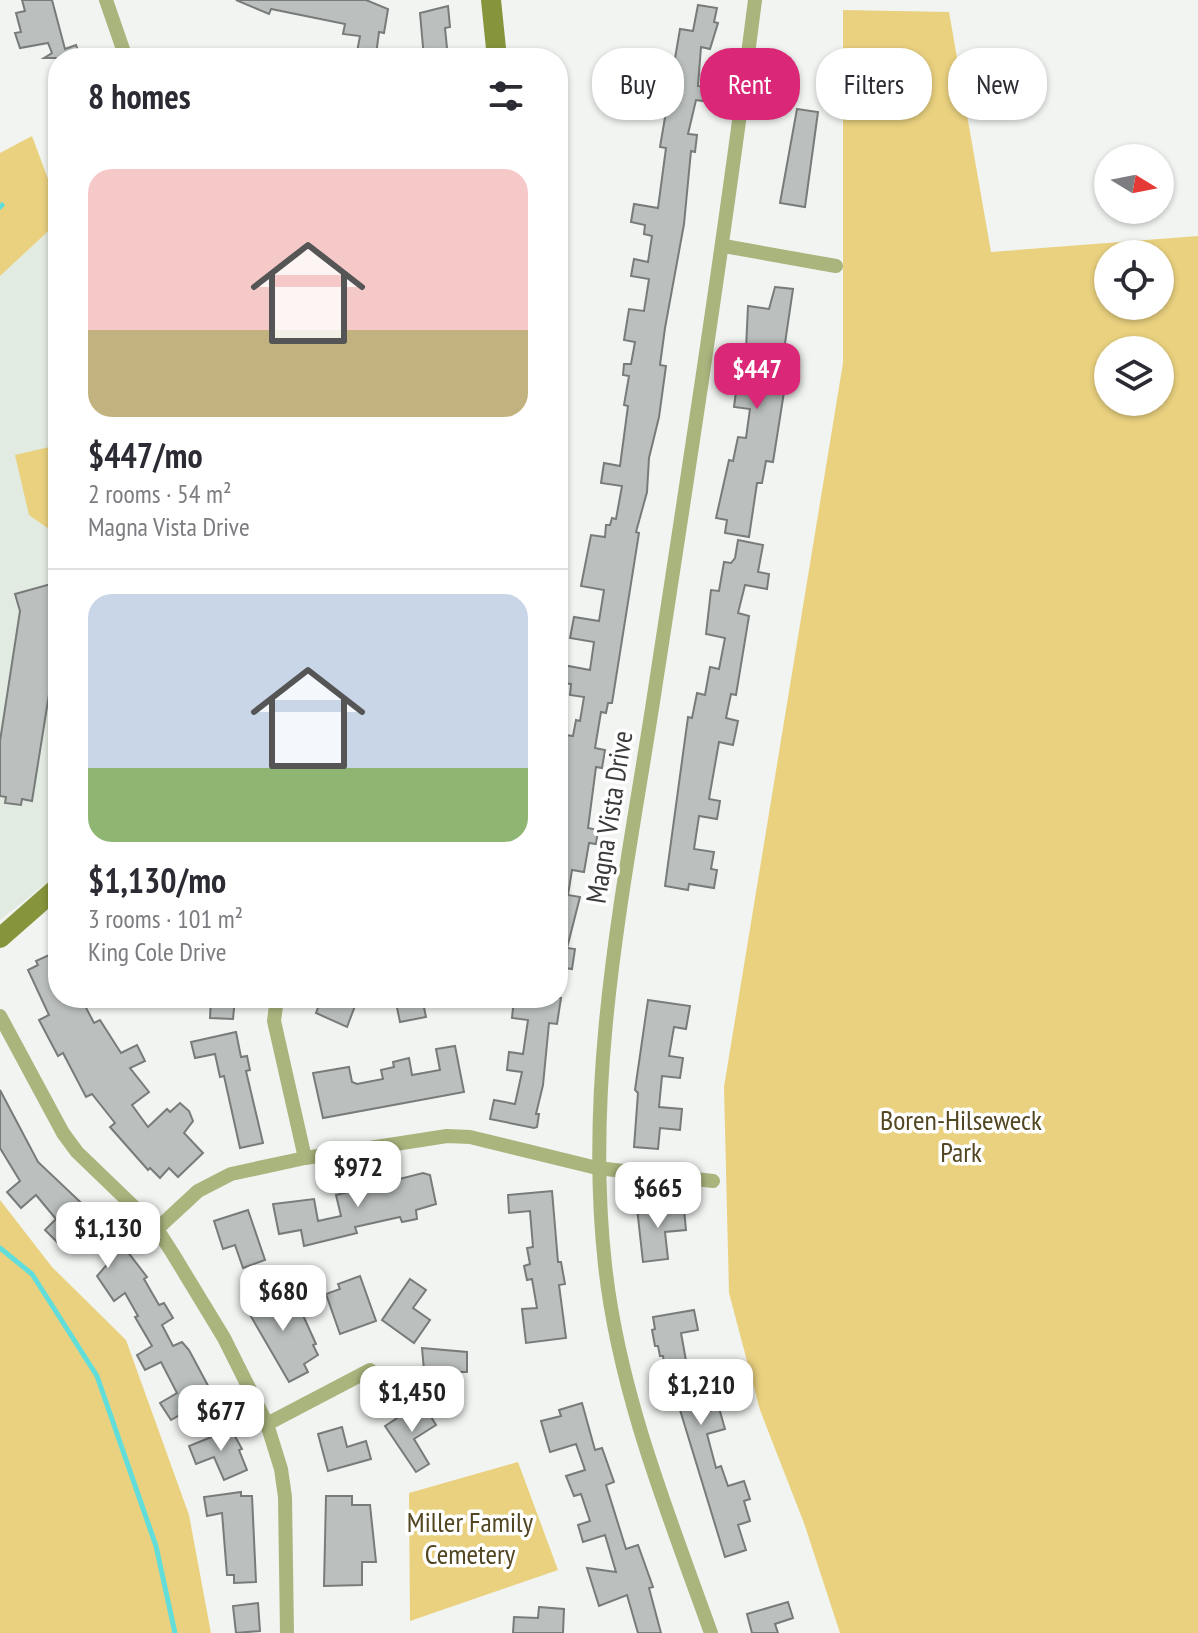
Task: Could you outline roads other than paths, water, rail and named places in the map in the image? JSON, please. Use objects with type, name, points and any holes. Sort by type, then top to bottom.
[{"type":"street","points":[[106,0],[123,48]]},
{"type":"street","points":[[491,0],[496,48]]},
{"type":"street","name":"Magna Vista Drive","points":[[711,1633],[643,1442],[628,1385],[605,1267],[597,1168],[600,1072],[610,978],[724,246],[755,0]]},
{"type":"street","points":[[724,246],[836,266]]},
{"type":"street","points":[[0,938],[48,896]]},
{"type":"street","points":[[276,1008],[274,1021],[305,1158]]},
{"type":"street","points":[[0,1016],[63,1133],[77,1152],[157,1229],[224,1338],[267,1424],[281,1469],[285,1497],[287,1633]]},
{"type":"street","points":[[157,1229],[213,1182],[305,1158],[447,1136],[470,1137],[597,1168],[713,1181]]},
{"type":"street","points":[[267,1424],[370,1370]]},
{"type":"waterway","points":[[0,1248],[32,1274],[97,1376],[156,1546],[175,1633]]},
{"type":"park label","name":"Boren-Hilseweck Park","points":[[961,1136]]},
{"type":"park label","name":"Miller Family Cemetery","points":[[470,1538]]}]
